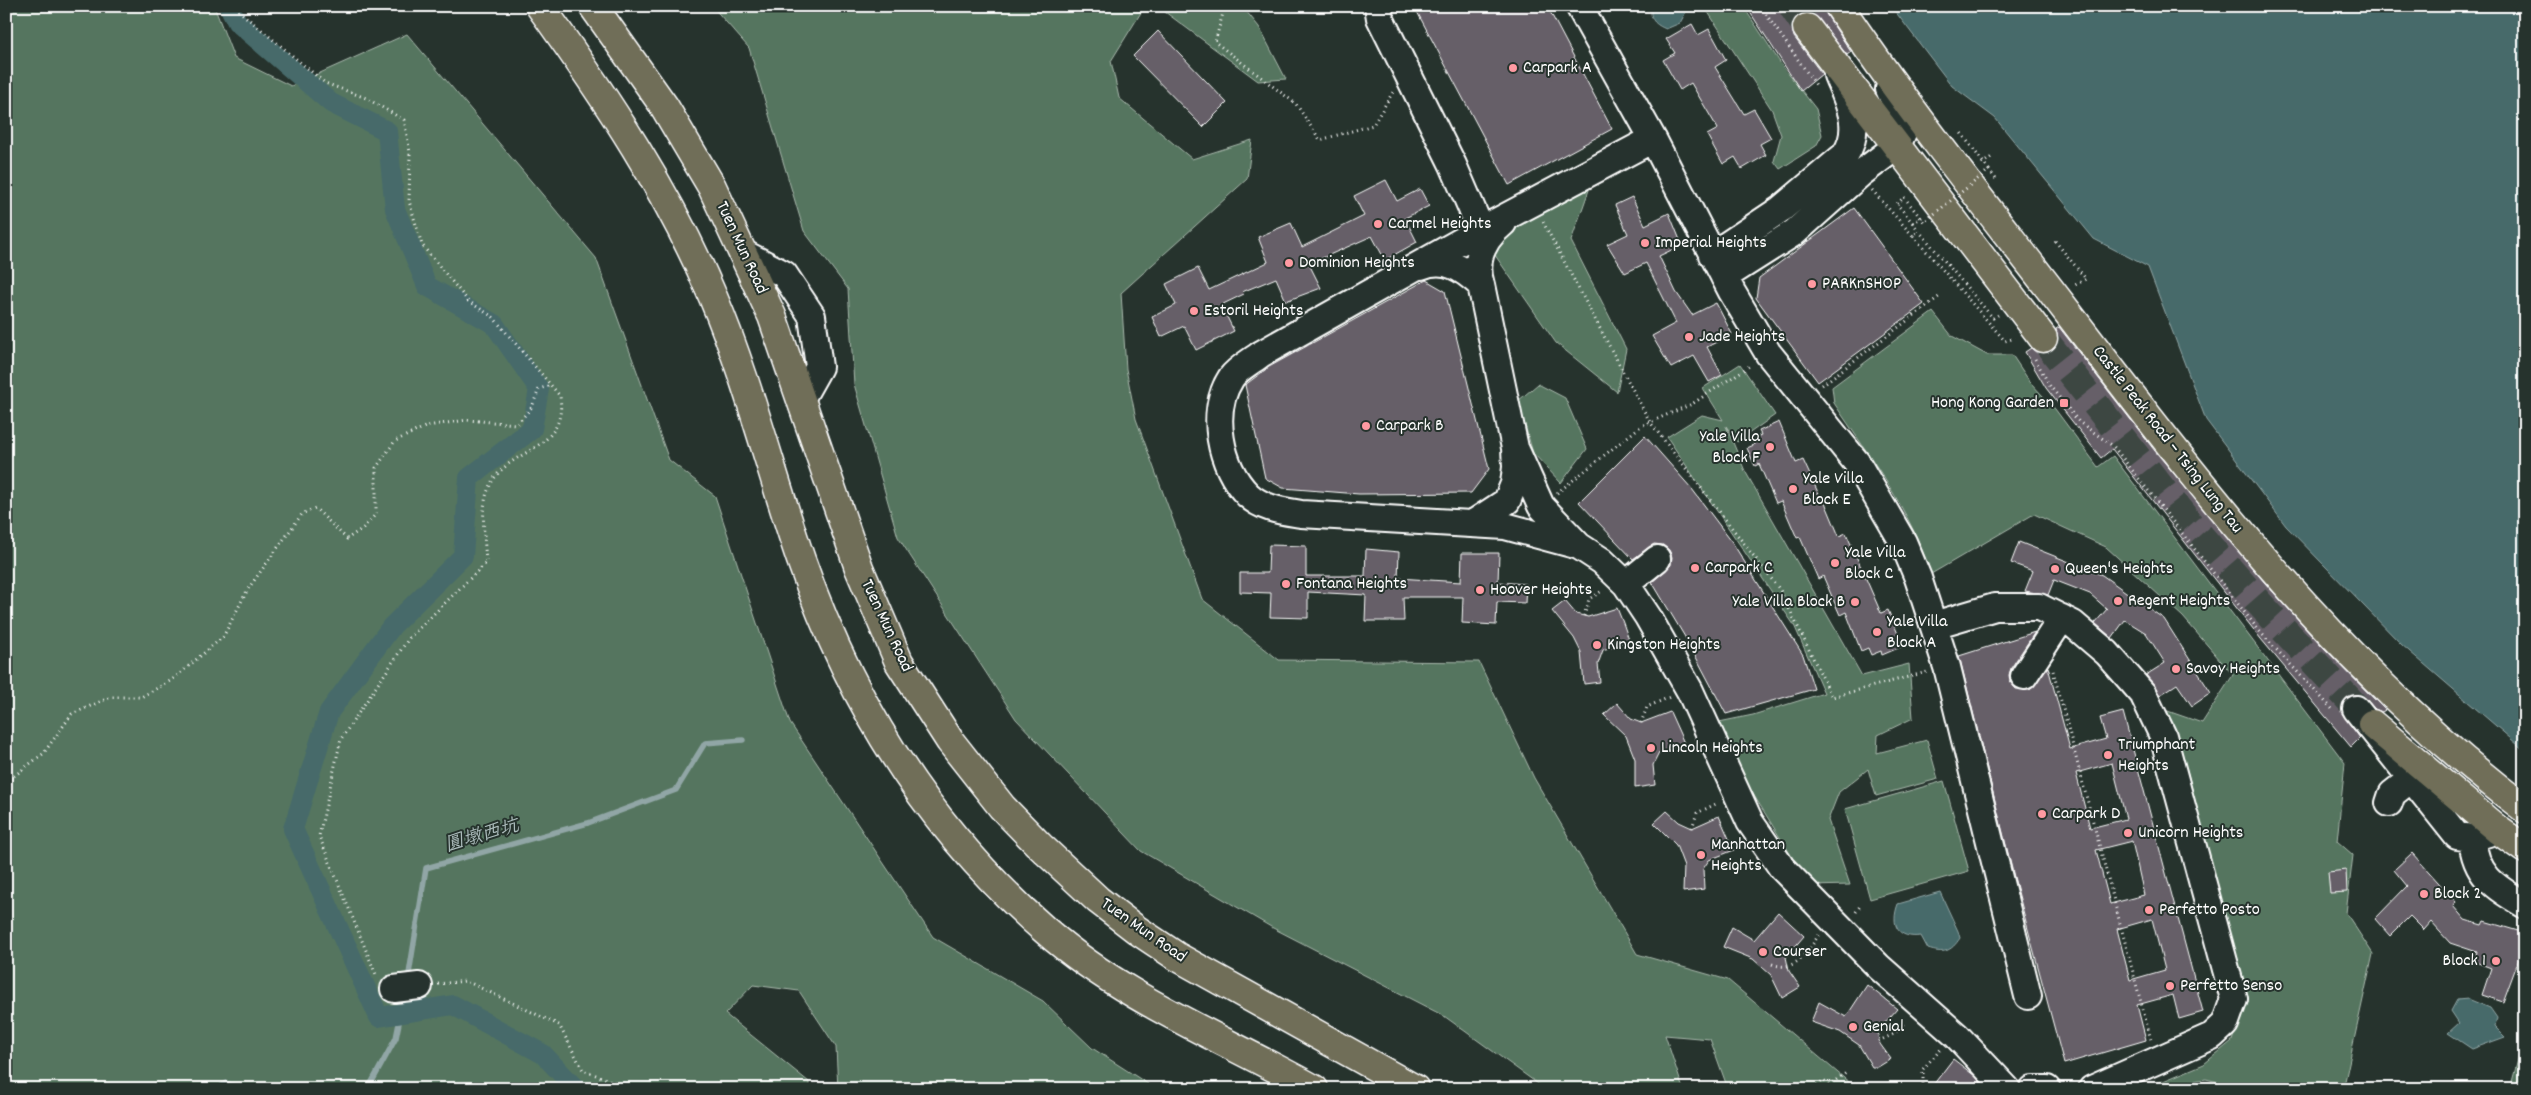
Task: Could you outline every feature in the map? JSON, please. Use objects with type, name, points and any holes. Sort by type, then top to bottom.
[{"type":"main road","points":[[540,6],[585,69],[639,152],[690,244],[729,339],[802,562],[828,631],[868,714],[921,796],[970,858],[1038,924],[1078,957],[1169,1016],[1314,1089]]},
{"type":"main road","name":"Tuen Mun Road","points":[[592,6],[664,106],[712,187],[772,316],[859,568],[899,662],[950,741],[1002,808],[1098,900],[1137,930],[1176,956],[1415,1089]]},
{"type":"main road","name":"Castle Peak Road – Tsing Lung Tau","points":[[1839,6],[1855,30],[2134,399],[2284,584],[2387,690],[2443,742],[2525,809]]},
{"type":"main road","points":[[1807,28],[1826,50],[1897,146],[2032,343]]},
{"type":"main road","points":[[2354,715],[2485,834],[2525,849]]},
{"type":"street","points":[[1378,6],[1380,18],[1453,165],[1481,230]]},
{"type":"street","points":[[1564,6],[1589,50],[1610,59]]},
{"type":"street","points":[[1579,6],[1653,139],[1718,266],[1768,353],[1803,399],[1857,463],[1903,542],[1934,625],[1947,667],[2030,980]]},
{"type":"street","name":"Castle Peak Road – Tsing Lung Tau","points":[[1855,30],[1900,110],[1904,130],[1897,146]]},
{"type":"street","points":[[1718,266],[1845,155],[1852,144],[1854,121],[1826,50]]},
{"type":"street","points":[[1580,546],[1505,526],[1301,514],[1271,509],[1249,496],[1232,474],[1222,445],[1219,416],[1222,396],[1232,376],[1261,354],[1406,271],[1653,139]]},
{"type":"street","points":[[1718,266],[1795,232],[1860,174],[1897,146]]},
{"type":"street","points":[[1527,206],[1496,229],[1484,243],[1478,257],[1477,273],[1515,448],[1541,506],[1580,546],[1602,561],[1616,587],[1648,617],[1690,691],[1750,822],[1782,868],[1872,960],[1957,1036],[2007,1089]]},
{"type":"street","points":[[743,253],[784,274],[812,316],[819,368],[801,399]]},
{"type":"street","points":[[1406,271],[1438,261],[1459,268],[1481,285]]},
{"type":"street","points":[[1472,524],[1506,501],[1514,484],[1515,448]]},
{"type":"street","points":[[1616,587],[1657,559]]},
{"type":"street","points":[[1934,625],[1995,607],[2039,607],[2062,618],[2073,624],[2107,653],[2143,694],[2163,736],[2234,999],[2225,1024],[2212,1036],[2092,1089]]},
{"type":"street","points":[[2024,676],[2062,618]]},
{"type":"street","points":[[2354,715],[2411,778],[2453,832],[2462,838],[2485,834]]},
{"type":"street","points":[[2388,803],[2392,794],[2411,778]]},
{"type":"street","points":[[2485,834],[2475,859],[2481,872],[2496,887],[2525,906]]},
{"type":"street","points":[[394,988],[419,986]]},
{"type":"street","points":[[2034,1089],[2047,1089]]},
{"type":"path","points":[[236,6],[239,11],[325,83],[366,98],[404,120],[410,152],[409,201],[422,245],[468,301],[493,317],[560,396],[561,402],[560,418],[556,428],[541,445],[501,470],[488,490],[485,507],[486,562],[409,638],[341,739],[319,836],[382,990],[394,988]]},
{"type":"path","points":[[1225,6],[1215,42],[1296,104],[1320,140],[1373,126],[1398,83]]},
{"type":"path","points":[[1760,6],[1820,90]]},
{"type":"path","points":[[1959,130],[2001,185]]},
{"type":"path","points":[[1975,168],[1993,156]]},
{"type":"path","points":[[1924,222],[1989,170]]},
{"type":"path","points":[[1869,186],[2004,341],[2032,343],[2050,386],[2079,422],[2113,446],[2261,632],[2354,715]]},
{"type":"path","points":[[1931,229],[1904,197],[1898,204],[1993,318],[2002,312]]},
{"type":"path","points":[[1527,206],[1650,422],[1780,590],[1832,696],[1947,667]]},
{"type":"path","points":[[1913,236],[1919,231]]},
{"type":"path","points":[[2055,241],[2086,279],[2076,286],[2070,278]]},
{"type":"path","points":[[1803,399],[1940,296]]},
{"type":"path","points":[[1541,506],[1641,426],[1692,404],[1768,353]]},
{"type":"path","points":[[6,782],[43,754],[72,714],[111,697],[141,697],[172,680],[223,637],[248,589],[302,514],[315,508],[347,540],[364,528],[376,514],[376,468],[395,441],[427,426],[467,420],[517,424],[532,406],[539,389],[551,386]]},
{"type":"path","points":[[1584,616],[1589,599],[1616,587]]},
{"type":"path","points":[[2053,668],[2152,1045]]},
{"type":"path","points":[[1641,723],[1647,707],[1677,694]]},
{"type":"path","points":[[1692,828],[1697,813],[1720,802]]},
{"type":"path","points":[[1772,964],[1779,967],[1801,960],[1824,927]]},
{"type":"path","points":[[419,986],[466,981],[559,1025],[583,1070],[632,1089]]},
{"type":"path","points":[[1883,1039],[1894,1034],[1910,1016]]},
{"type":"path","points":[[1923,1084],[1923,1069],[1943,1048]]},
{"type":"path","points":[[1814,1089],[1824,1080],[1829,1085],[1846,1073]]},
{"type":"green space","points":[[6,6],[214,6],[234,58],[291,86],[407,34],[596,258],[669,460],[715,496],[790,723],[933,937],[1043,1001],[1092,1048],[1148,1084],[1152,1089],[838,1089],[836,1047],[799,991],[753,985],[725,1014],[809,1082],[809,1089],[6,1089]]},
{"type":"green space","points":[[712,6],[1145,6],[1111,61],[1119,98],[1192,159],[1252,140],[1247,179],[1121,293],[1126,369],[1136,419],[1202,599],[1279,660],[1479,662],[1534,778],[1637,954],[1728,980],[1857,1089],[1728,1089],[1710,1039],[1665,1035],[1683,1089],[1545,1089],[1444,1016],[1271,927],[1141,851],[1016,719],[898,537],[854,384],[848,289],[804,231],[749,48]]},
{"type":"green space","points":[[1157,6],[1242,6],[1259,27],[1286,79],[1258,81]]},
{"type":"green space","points":[[1704,6],[1743,6],[1783,67],[1816,109],[1822,135],[1816,146],[1780,169],[1774,161],[1781,135],[1772,110]]},
{"type":"green space","points":[[1589,190],[1571,241],[1626,349],[1617,392],[1556,343],[1490,248],[1559,195]]},
{"type":"green space","points":[[1933,312],[1952,336],[1987,355],[2012,355],[2030,382],[2055,409],[2098,467],[2113,456],[2345,763],[2337,841],[2353,855],[2346,913],[2373,954],[2345,1081],[2298,1089],[2246,1089],[2206,1079],[2144,1089],[2204,1064],[2232,1041],[2246,996],[2187,770],[2159,708],[2202,723],[2233,675],[2183,617],[2106,547],[2034,514],[1931,574],[1901,506],[1834,403],[1832,387]]},
{"type":"green space","points":[[1740,364],[1775,415],[1737,442],[1726,426],[1745,471],[1862,676],[1909,664],[1913,718],[1878,735],[1877,753],[1927,740],[1938,779],[1876,796],[1868,769],[1839,792],[1828,820],[1850,885],[1810,886],[1740,773],[1719,722],[1753,715],[1824,693],[1794,625],[1667,437],[1702,415],[1723,420],[1703,388]]},
{"type":"green space","points":[[1538,384],[1565,398],[1587,449],[1561,483],[1533,453],[1518,401]]},
{"type":"green space","points":[[1944,781],[1969,871],[1870,899],[1845,809]]},
{"type":"green space","points":[[2525,1034],[2525,1089],[2510,1089]]},
{"type":"water","points":[[1652,6],[1689,6],[1680,23],[1666,29],[1659,26],[1652,18]]},
{"type":"water","points":[[1891,6],[2525,6],[2525,751],[2402,645],[2286,526],[2206,420],[2148,267],[2094,239],[1995,118],[1952,86]]},
{"type":"water","points":[[1940,892],[1960,938],[1946,951],[1928,949],[1921,936],[1902,933],[1896,925],[1895,919],[1898,904]]},
{"type":"water","points":[[2468,999],[2490,1008],[2497,1018],[2495,1027],[2505,1037],[2472,1049],[2448,1033],[2459,1023],[2451,1011],[2457,1000]]},
{"type":"building","name":"Carpark A","points":[[1414,6],[1547,6],[1612,129],[1509,185]]},
{"type":"building","points":[[1746,6],[1821,6],[1851,52],[1847,55],[1813,14],[1806,12],[1797,16],[1793,22],[1792,29],[1794,37],[1822,74],[1801,91]]},
{"type":"building","points":[[1692,24],[1698,35],[1709,29],[1726,60],[1715,67],[1744,114],[1754,109],[1771,138],[1760,144],[1766,155],[1742,169],[1735,157],[1723,164],[1707,135],[1718,129],[1691,83],[1680,90],[1663,60],[1675,53],[1666,39]]},
{"type":"building","points":[[1158,31],[1227,103],[1203,127],[1133,56]]},
{"type":"building","points":[[1386,180],[1397,201],[1420,189],[1429,206],[1405,218],[1417,242],[1385,260],[1372,236],[1309,264],[1321,288],[1286,301],[1276,278],[1242,292],[1244,294],[1221,305],[1234,331],[1196,350],[1184,326],[1161,337],[1152,317],[1176,305],[1166,284],[1198,268],[1209,290],[1268,262],[1258,237],[1291,223],[1302,247],[1364,216],[1354,196]]},
{"type":"building","points":[[1632,197],[1645,225],[1669,213],[1682,245],[1659,256],[1676,292],[1692,315],[1716,303],[1732,334],[1707,347],[1722,375],[1709,382],[1694,356],[1671,368],[1652,336],[1676,323],[1646,263],[1625,273],[1607,244],[1628,234],[1615,205]]},
{"type":"building","points":[[1854,208],[1924,304],[1818,382],[1756,298],[1759,278]]},
{"type":"building","name":"Carpark B","points":[[1426,280],[1445,291],[1489,469],[1471,493],[1359,494],[1283,488],[1265,478],[1245,385],[1269,367]]},
{"type":"building","points":[[2059,327],[2155,451],[2265,583],[2323,647],[2385,710],[2382,712],[2375,709],[2361,695],[2353,694],[2346,698],[2342,704],[2341,712],[2360,738],[2351,747],[2261,639],[2112,449],[2101,458],[2046,388],[2025,352],[2031,348],[2037,353],[2044,354],[2052,351],[2058,344],[2056,329]]},
{"type":"building","points":[[1779,422],[1796,463],[1803,460],[1822,501],[1824,500],[1839,536],[1846,533],[1881,613],[1888,610],[1903,646],[1882,655],[1881,651],[1871,655],[1868,648],[1861,651],[1846,612],[1840,615],[1823,576],[1818,579],[1800,537],[1797,538],[1781,501],[1776,503],[1759,464],[1755,466],[1747,448],[1754,445],[1752,439],[1761,435],[1759,431]]},
{"type":"building","name":"Carpark C","points":[[1645,436],[1692,489],[1732,542],[1803,655],[1814,689],[1726,714],[1688,642],[1652,582],[1671,565],[1672,557],[1669,550],[1663,545],[1654,544],[1633,559],[1579,502]]},
{"type":"building","points":[[2019,542],[2102,575],[2164,619],[2211,693],[2192,706],[2177,684],[2160,695],[2146,675],[2165,663],[2146,633],[2125,620],[2112,638],[2095,623],[2107,609],[2090,594],[2054,580],[2048,595],[2025,591],[2033,571],[2011,563]]},
{"type":"building","points":[[1269,545],[1306,546],[1306,576],[1365,576],[1366,549],[1399,552],[1398,578],[1461,582],[1462,553],[1499,553],[1498,582],[1526,584],[1525,603],[1497,602],[1496,625],[1462,623],[1463,597],[1403,597],[1404,621],[1365,621],[1366,595],[1308,592],[1308,618],[1270,617],[1271,593],[1240,592],[1240,573],[1268,573]]},
{"type":"building","name":"Kingston Heights","points":[[1565,601],[1576,614],[1588,617],[1617,608],[1629,640],[1603,650],[1598,664],[1600,682],[1584,684],[1581,652],[1574,638],[1552,611]]},
{"type":"building","name":"Carpark D","points":[[2035,632],[2011,668],[2010,682],[2016,689],[2030,690],[2048,667],[2070,749],[2106,739],[2100,718],[2123,712],[2203,1012],[2179,1019],[2173,995],[2137,1005],[2146,1040],[2064,1064],[2014,877],[1959,656]],"holes":[[[2112,763],[2126,819],[2090,828],[2076,773]],[[2132,841],[2144,895],[2110,904],[2096,850]],[[2152,919],[2165,970],[2130,980],[2117,929]]]},
{"type":"building","name":"Lincoln Heights","points":[[1617,703],[1631,719],[1641,723],[1670,712],[1684,743],[1659,753],[1653,765],[1655,785],[1635,788],[1635,759],[1626,736],[1604,715]]},
{"type":"building","name":"Manhattan Heights","points":[[1667,811],[1679,822],[1692,828],[1719,816],[1734,850],[1709,860],[1703,869],[1704,889],[1683,892],[1684,866],[1676,845],[1654,823]]},
{"type":"building","points":[[2412,853],[2456,902],[2453,906],[2465,920],[2482,925],[2484,921],[2525,933],[2525,960],[2519,959],[2503,1002],[2482,995],[2491,968],[2473,961],[2477,952],[2450,943],[2431,922],[2424,930],[2410,916],[2390,936],[2375,919],[2407,886],[2394,870]]},
{"type":"building","points":[[2346,870],[2347,892],[2330,893],[2328,872]]},
{"type":"building","name":"Courser","points":[[1778,912],[1804,936],[1786,957],[1789,971],[1800,987],[1782,998],[1771,975],[1753,959],[1723,947],[1732,927],[1754,940]]},
{"type":"building","name":"Genial","points":[[1867,985],[1897,1009],[1877,1032],[1880,1044],[1891,1059],[1878,1067],[1872,1067],[1859,1045],[1840,1032],[1811,1022],[1819,1002],[1846,1017]]},
{"type":"building","points":[[1953,1059],[1975,1076],[1986,1089],[1930,1089]]},
{"type":"waterway","points":[[229,6],[237,22],[331,103],[387,131],[395,209],[427,286],[494,324],[539,389],[532,429],[469,478],[463,556],[392,626],[329,712],[293,829],[379,1017],[453,1005],[543,1054],[576,1089]]},
{"type":"waterway","name":"圓墩西坑","points":[[408,980],[426,868],[588,823],[676,790],[705,743],[743,740]]},
{"type":"waterway","name":"圓墩西坑","points":[[368,1089],[396,1038],[405,994]]},
{"type":"waterway","name":"圓墩西坑","points":[[217,1089],[226,1083],[243,1089]]},
{"type":"tunnel","points":[[1792,6],[1807,28]]},
{"type":"tunnel","points":[[2043,338],[2189,523],[2258,602],[2372,724]]},
{"type":"place","name":"Carpark A","points":[[1513,68]]},
{"type":"place","name":"Carmel Heights","points":[[1378,224]]},
{"type":"place","name":"Imperial Heights","points":[[1645,243]]},
{"type":"place","name":"Dominion Heights","points":[[1289,263]]},
{"type":"place","name":"PARKnSHOP","points":[[1812,284]]},
{"type":"place","name":"Estoril Heights","points":[[1194,311]]},
{"type":"place","name":"Jade Heights","points":[[1689,337]]},
{"type":"place","name":"Hong Kong Garden","points":[[2064,403]]},
{"type":"place","name":"Carpark B","points":[[1366,426]]},
{"type":"place","name":"Yale Villa Block F","points":[[1770,447]]},
{"type":"place","name":"Yale Villa Block E","points":[[1793,489]]},
{"type":"place","name":"Yale Villa Block C","points":[[1835,563]]},
{"type":"place","name":"Carpark C","points":[[1695,568]]},
{"type":"place","name":"Queen's Heights","points":[[2055,569]]},
{"type":"place","name":"Fontana Heights","points":[[1286,584]]},
{"type":"place","name":"Hoover Heights","points":[[1480,590]]},
{"type":"place","name":"Regent Heights","points":[[2118,601]]},
{"type":"place","name":"Yale Villa Block B","points":[[1855,602]]},
{"type":"place","name":"Yale Villa Block A","points":[[1877,632]]},
{"type":"place","name":"Kingston Heights","points":[[1597,645]]},
{"type":"place","name":"Savoy Heights","points":[[2176,669]]},
{"type":"place","name":"Lincoln Heights","points":[[1651,748]]},
{"type":"place","name":"Triumphant Heights","points":[[2108,755]]},
{"type":"place","name":"Carpark D","points":[[2042,814]]},
{"type":"place","name":"Unicorn Heights","points":[[2128,833]]},
{"type":"place","name":"Manhattan Heights","points":[[1701,855]]},
{"type":"place","name":"Block 2","points":[[2424,894]]},
{"type":"place","name":"Perfetto Posto","points":[[2149,910]]},
{"type":"place","name":"Courser","points":[[1763,952]]},
{"type":"place","name":"Block 1","points":[[2496,961]]},
{"type":"place","name":"Perfetto Senso","points":[[2170,986]]},
{"type":"place","name":"Genial","points":[[1853,1027]]}]
